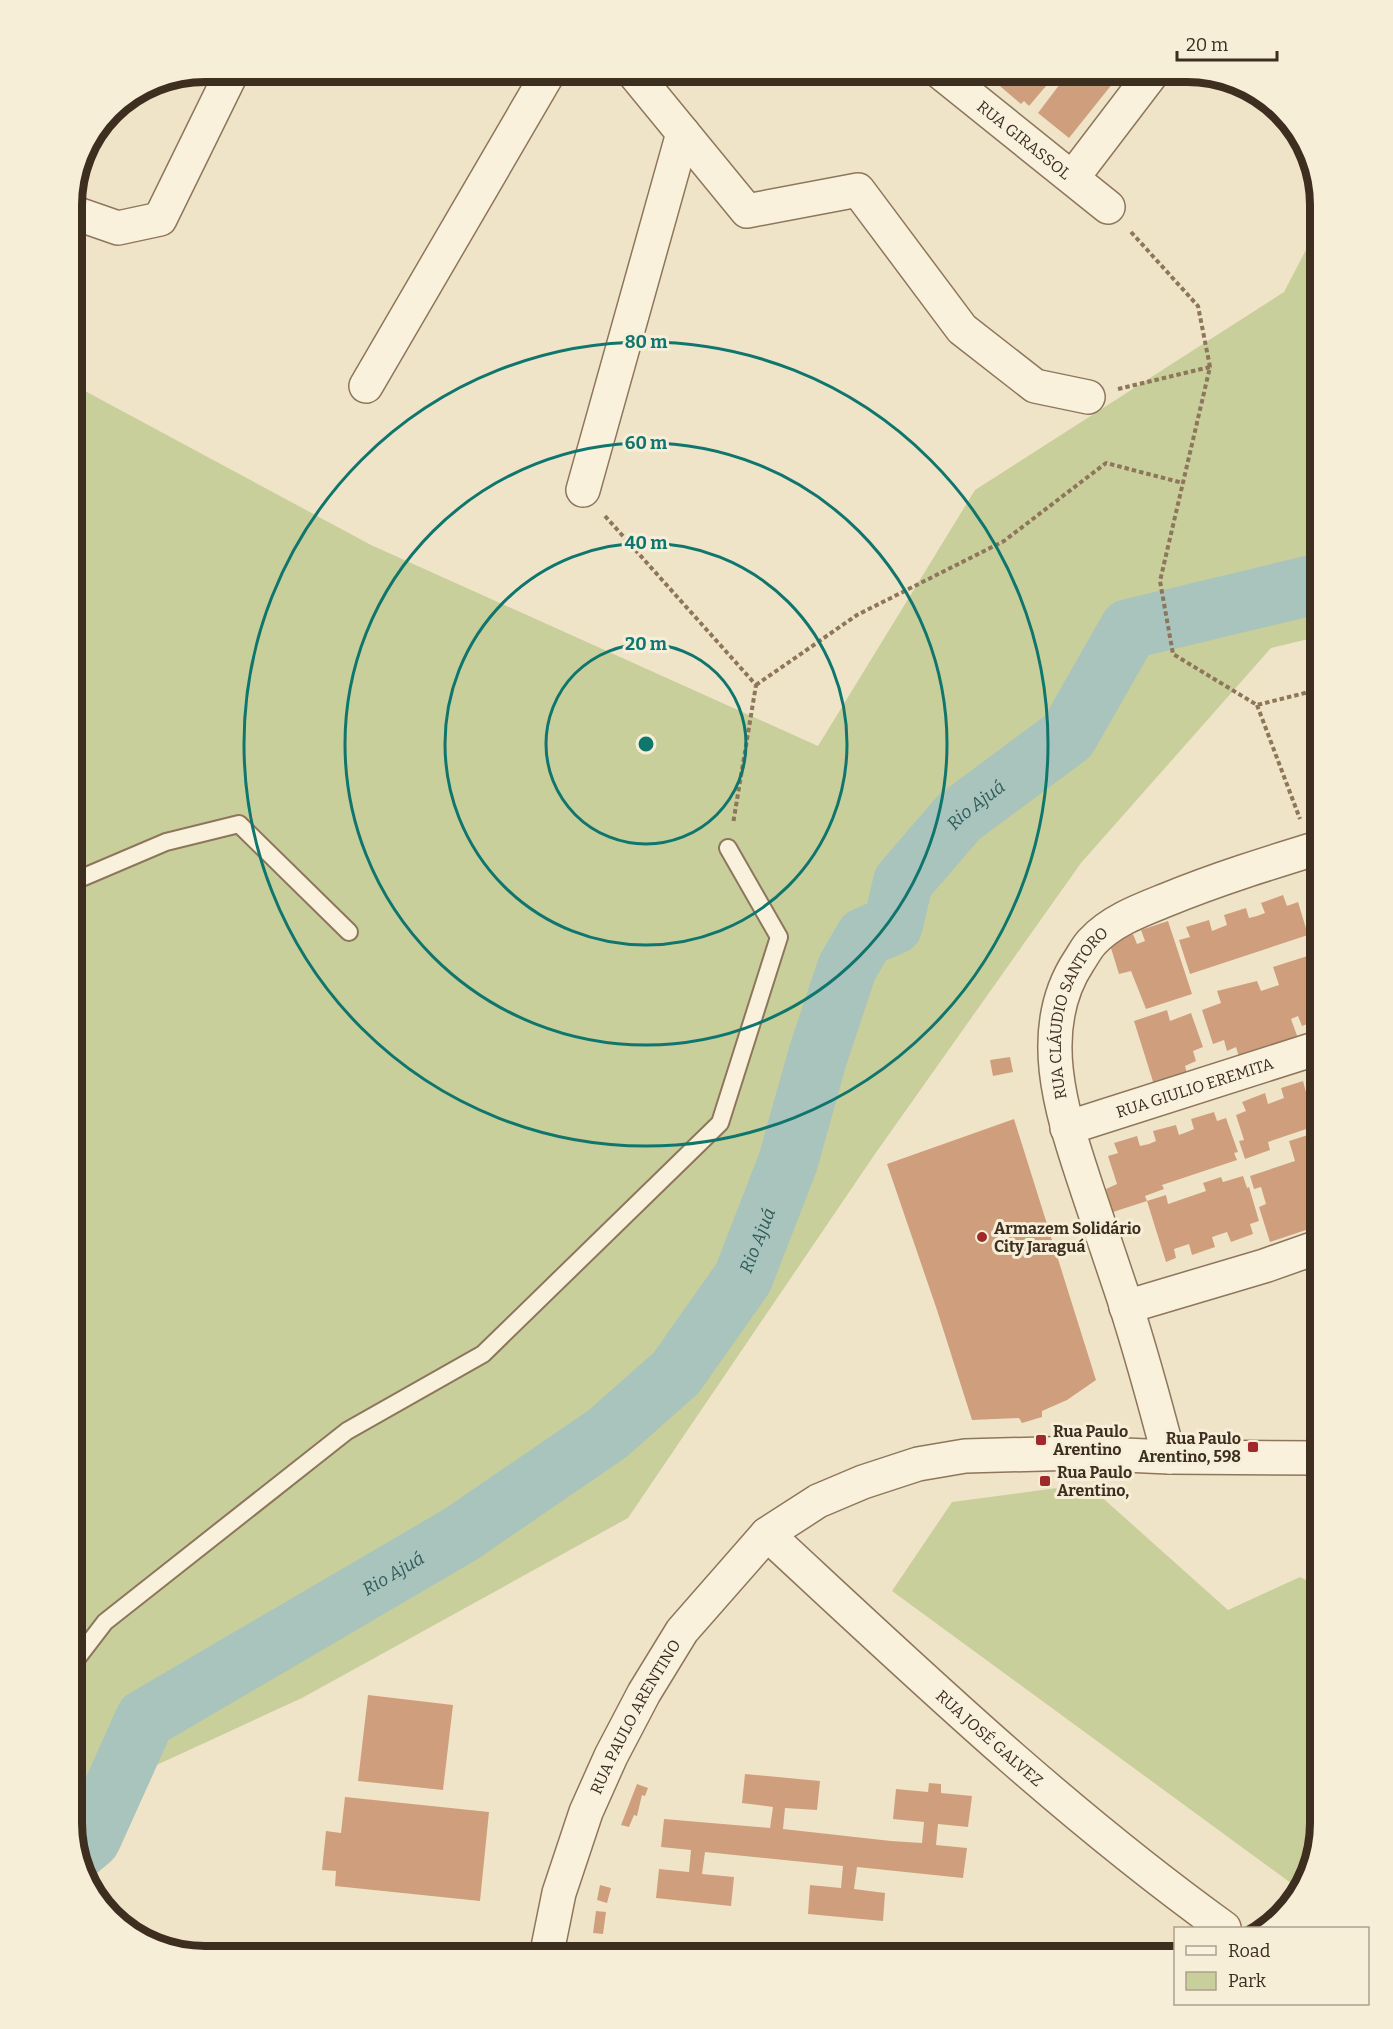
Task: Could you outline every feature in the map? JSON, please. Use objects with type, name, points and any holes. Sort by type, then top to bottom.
[{"type":"street","points":[[83,216],[118,228],[160,219],[227,83]]},
{"type":"street","points":[[366,386],[543,83]]},
{"type":"street","points":[[642,83],[747,211],[858,190],[962,329],[1035,386],[1088,397]]},
{"type":"street","name":"RUA GIRASSOL","points":[[960,83],[1108,207]]},
{"type":"street","points":[[1073,177],[1145,83]]},
{"type":"street","points":[[583,490],[683,133]]},
{"type":"street","name":"RUA CLÁUDIO SANTORO","points":[[1169,1457],[1126,1307],[1067,1128],[1057,1084],[1055,1030],[1062,998],[1072,971],[1092,942],[1114,924],[1143,909],[1243,871],[1310,850]]},
{"type":"street","name":"RUA GIULIO EREMITA","points":[[1067,1128],[1310,1051]]},
{"type":"street","points":[[1126,1307],[1310,1250]]},
{"type":"street","name":"RUA PAULO ARENTINO","points":[[548,1946],[559,1893],[585,1812],[610,1756],[644,1693],[682,1631],[767,1534],[818,1501],[864,1482],[918,1464],[964,1456],[1079,1453],[1169,1457],[1310,1458]]},
{"type":"street","name":"RUA JOSÉ GALVEZ","points":[[767,1534],[943,1698],[1045,1789],[1162,1884],[1221,1927]]},
{"type":"lane","points":[[83,877],[166,842],[239,824],[349,932]]},
{"type":"lane","points":[[82,1652],[105,1622],[347,1431],[483,1354],[720,1123],[779,937],[728,848]]},
{"type":"path","points":[[1108,207],[1198,306],[1210,366],[1160,581],[1173,654],[1257,705],[1310,833]]},
{"type":"path","points":[[1088,397],[1210,366]]},
{"type":"path","points":[[728,848],[756,685],[857,615],[1004,541],[1106,463],[1183,483]]},
{"type":"path","points":[[583,490],[756,685]]},
{"type":"path","points":[[1257,705],[1310,692]]},
{"type":"green space","points":[[1310,242],[1310,639],[1271,648],[1081,863],[875,1154],[628,1518],[302,1698],[82,1799],[83,390],[371,545],[818,746],[975,490],[1284,292]]},
{"type":"green space","points":[[1087,1484],[1228,1610],[1300,1577],[1310,1582],[1310,1824],[1306,1855],[1294,1885],[892,1591],[952,1502]]},
{"type":"building","points":[[996,83],[1049,83],[1029,106],[1024,101],[1021,104]]},
{"type":"building","points":[[1061,83],[1113,83],[1069,138],[1038,113]]},
{"type":"building","points":[[1283,895],[1287,906],[1298,902],[1308,935],[1190,974],[1179,940],[1190,937],[1186,927],[1209,920],[1212,931],[1227,925],[1224,915],[1246,908],[1249,918],[1257,916],[1265,913],[1261,903]]},
{"type":"building","points":[[1168,921],[1192,994],[1146,1009],[1131,971],[1119,974],[1110,945],[1133,934],[1137,944],[1145,941],[1141,930]]},
{"type":"building","points":[[1310,955],[1310,1023],[1302,1026],[1298,1016],[1291,1019],[1299,1041],[1240,1060],[1236,1047],[1227,1051],[1224,1040],[1213,1044],[1202,1010],[1221,1003],[1217,991],[1257,981],[1261,991],[1279,985],[1273,967]]},
{"type":"building","points":[[1167,1010],[1170,1021],[1191,1013],[1203,1047],[1193,1051],[1196,1061],[1185,1066],[1188,1077],[1155,1088],[1134,1021]]},
{"type":"building","points":[[1010,1057],[1013,1072],[993,1076],[990,1060]]},
{"type":"building","points":[[1303,1081],[1306,1092],[1310,1091],[1310,1128],[1268,1142],[1270,1150],[1245,1159],[1239,1141],[1244,1140],[1236,1115],[1246,1111],[1242,1102],[1265,1093],[1268,1104],[1284,1098],[1281,1088]]},
{"type":"building","points":[[1214,1112],[1217,1121],[1226,1118],[1238,1152],[1234,1153],[1237,1160],[1162,1185],[1164,1189],[1145,1196],[1147,1201],[1113,1212],[1106,1189],[1117,1184],[1108,1156],[1118,1153],[1114,1143],[1137,1136],[1140,1146],[1149,1144],[1156,1141],[1153,1131],[1176,1125],[1179,1135],[1194,1129],[1191,1119]]},
{"type":"building","name":"Armazem Solidário City Jaraguá","points":[[1014,1119],[1096,1380],[1067,1400],[1042,1411],[1042,1417],[1022,1423],[1019,1418],[972,1420],[887,1164]]},
{"type":"building","points":[[1308,1135],[1310,1141],[1310,1229],[1270,1242],[1259,1207],[1266,1204],[1261,1187],[1254,1189],[1250,1176],[1295,1161],[1289,1141]]},
{"type":"building","points":[[1243,1176],[1247,1188],[1249,1187],[1259,1221],[1250,1224],[1253,1234],[1231,1242],[1227,1232],[1212,1237],[1215,1247],[1192,1255],[1189,1244],[1174,1249],[1176,1258],[1166,1262],[1147,1201],[1166,1195],[1168,1204],[1206,1191],[1203,1183],[1221,1177],[1223,1182]]},
{"type":"building","points":[[368,1695],[453,1705],[443,1790],[358,1781]]},
{"type":"building","points":[[745,1774],[820,1781],[817,1810],[785,1808],[783,1829],[891,1841],[922,1843],[924,1822],[893,1819],[896,1789],[928,1792],[929,1783],[941,1784],[941,1793],[972,1796],[968,1827],[938,1824],[936,1845],[967,1848],[963,1878],[857,1867],[854,1889],[885,1893],[883,1921],[808,1914],[810,1885],[841,1888],[843,1866],[705,1852],[702,1874],[734,1877],[731,1906],[656,1898],[659,1869],[689,1872],[691,1850],[661,1847],[664,1819],[770,1828],[773,1807],[742,1803]]},
{"type":"building","points":[[637,1784],[648,1788],[645,1796],[642,1795],[637,1816],[634,1815],[629,1827],[621,1825]]},
{"type":"building","points":[[345,1797],[489,1812],[480,1901],[335,1886],[336,1871],[322,1870],[326,1831],[341,1833]]},
{"type":"building","points":[[600,1885],[611,1888],[607,1903],[597,1900]]},
{"type":"building","points":[[596,1911],[606,1912],[603,1934],[593,1933]]},
{"type":"waterway","name":"Rio Ajuá","points":[[85,1844],[91,1839],[145,1719],[461,1534],[607,1434],[676,1373],[743,1278],[788,1162],[818,1055],[847,968],[865,937],[893,925],[903,882],[959,817],[1068,736],[1129,629],[1310,586]]},
{"type":"place","name":"Armazem Solidário City Jaraguá","points":[[982,1237]]},
{"type":"place","name":"Rua Paulo Arentino","points":[[1041,1440]]},
{"type":"place","name":"Rua Paulo Arentino, 598","points":[[1253,1447]]},
{"type":"place","name":"Rua Paulo Arentino,","points":[[1045,1481]]}]
